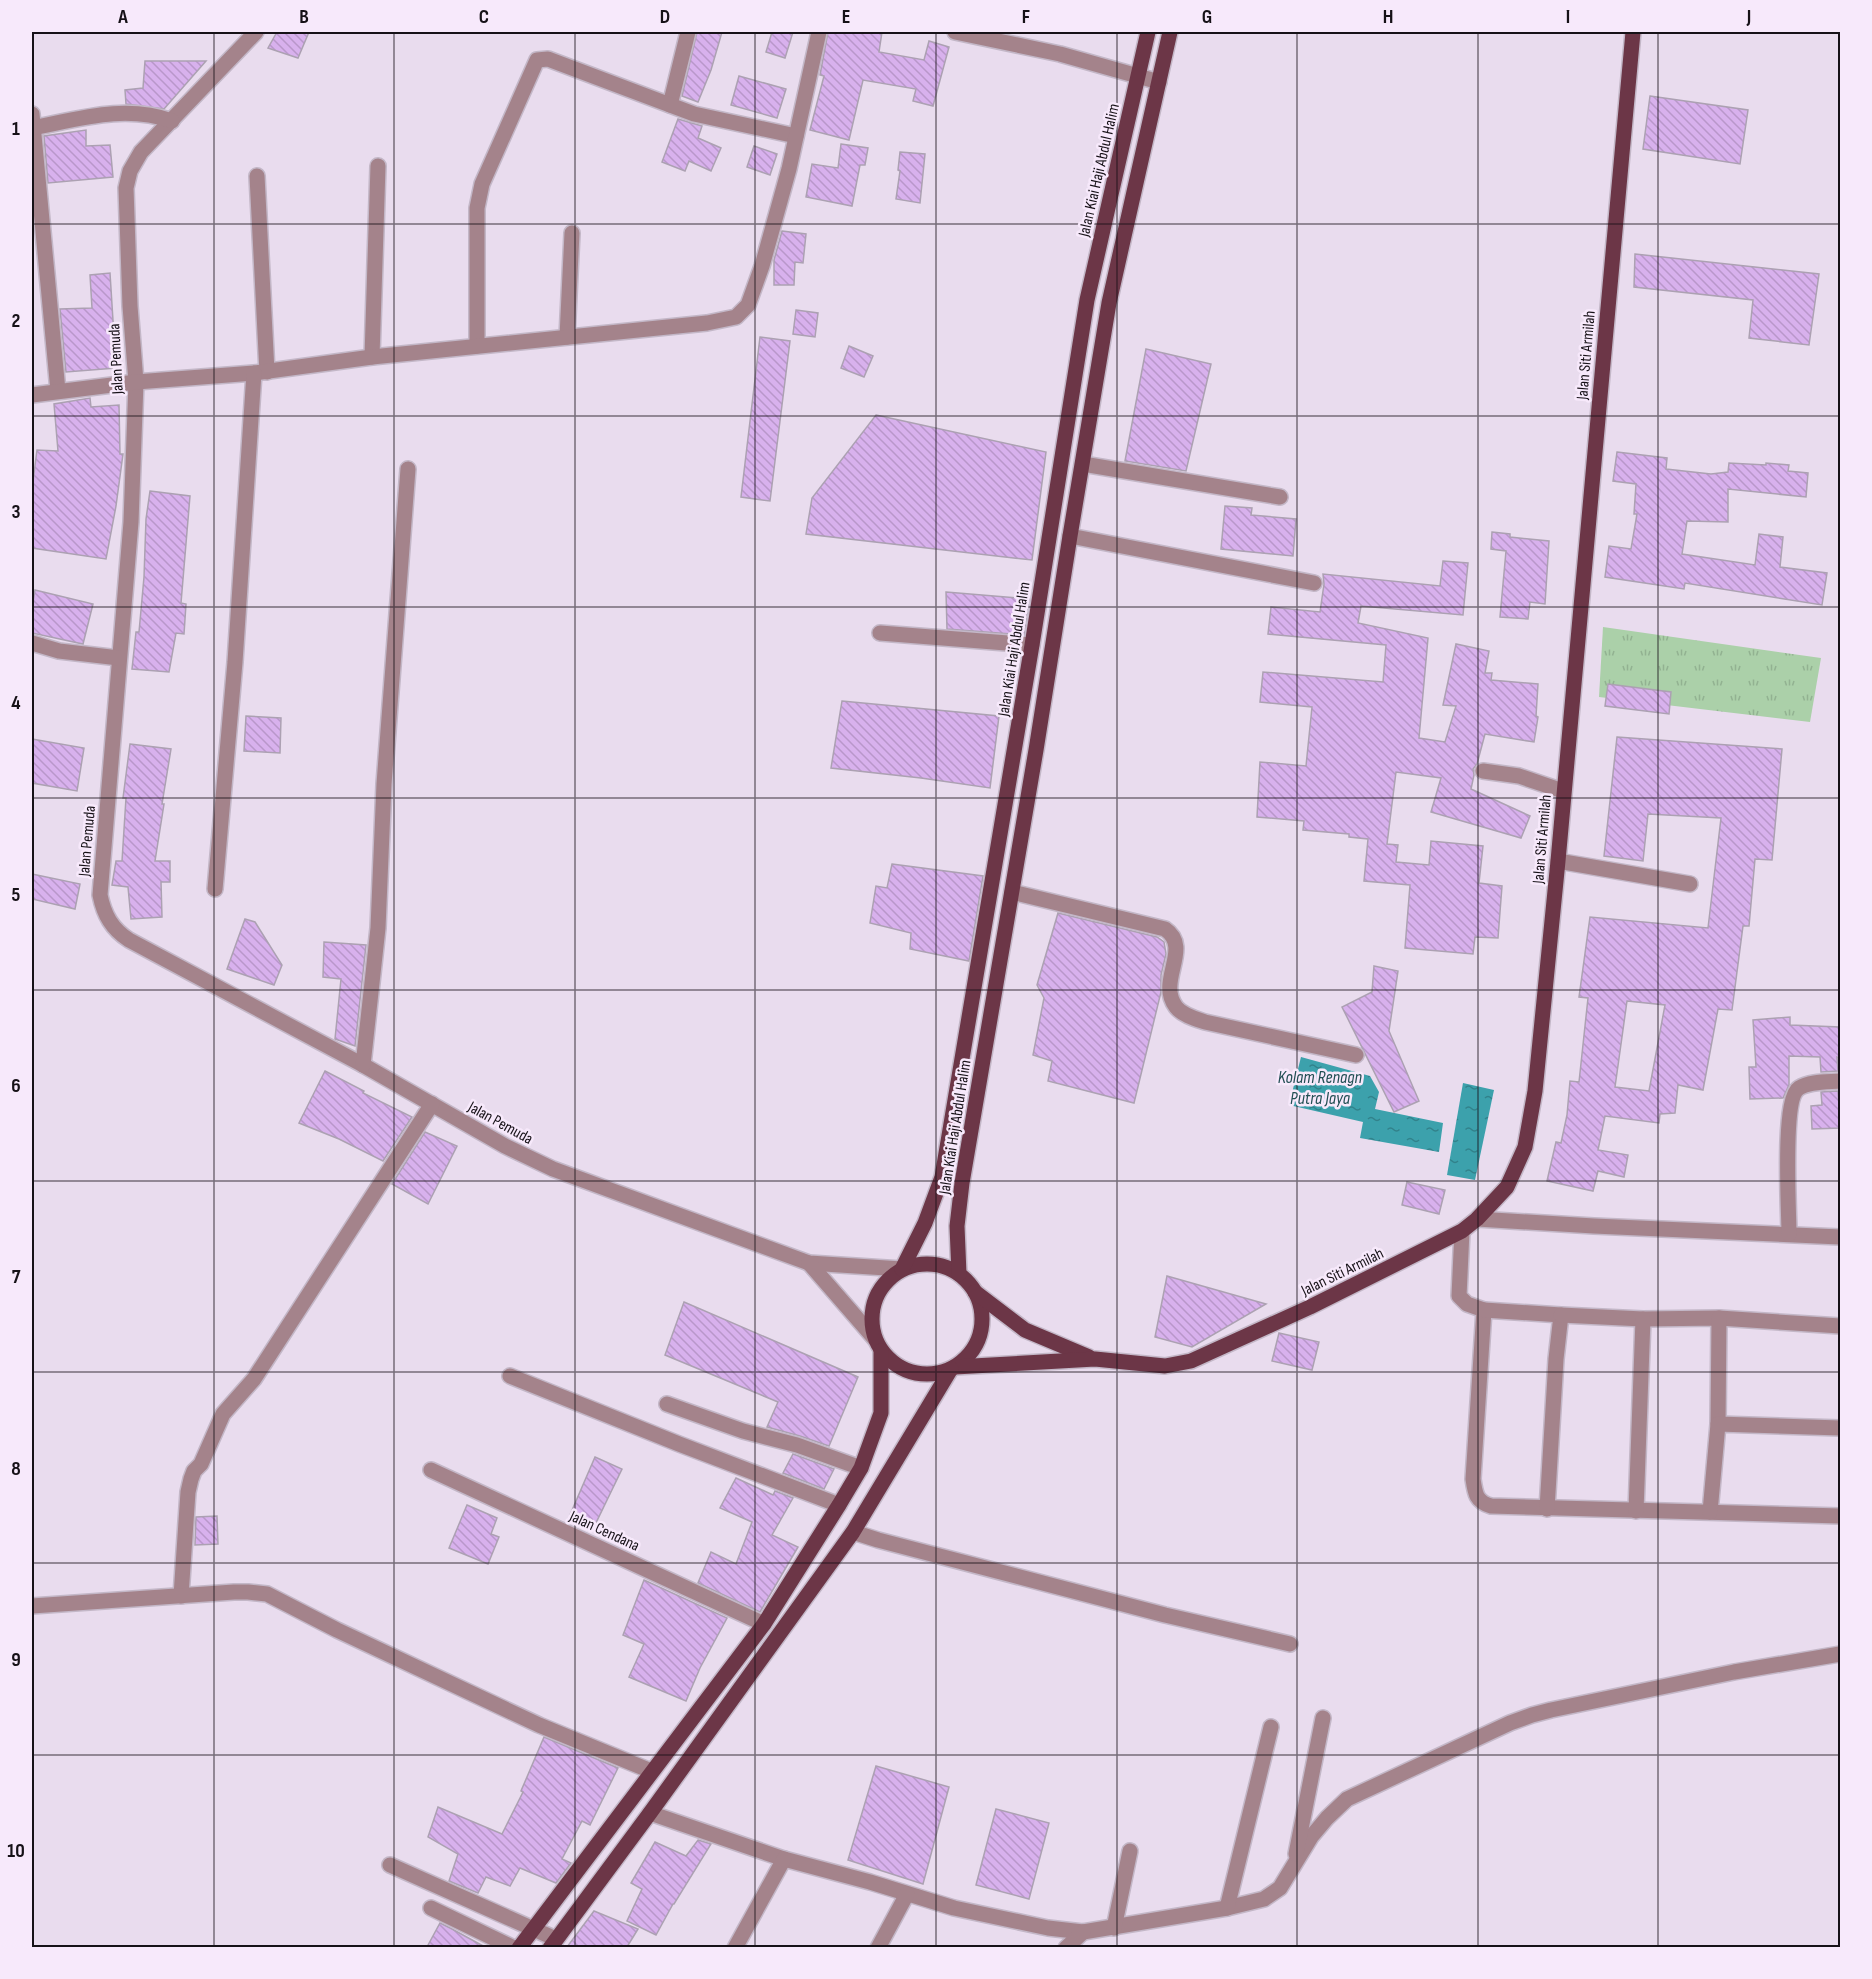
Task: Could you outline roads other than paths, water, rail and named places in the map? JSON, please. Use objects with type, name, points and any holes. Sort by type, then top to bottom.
[{"type":"main road","name":"Jalan Kiai Haji Abdul Halim","points":[[902,1269],[925,1223],[942,1177],[1032,645],[1087,300],[1148,32]]},
{"type":"main road","name":"Jalan Kiai Haji Abdul Halim","points":[[959,1274],[957,1226],[962,1183],[1109,303],[1170,32]]},
{"type":"main road","name":"Jalan Siti Armilah","points":[[1095,1359],[1165,1366],[1191,1361],[1310,1306],[1462,1231],[1477,1219],[1507,1187],[1525,1147],[1535,1091],[1558,861],[1633,32]]},
{"type":"main road","points":[[519,1947],[764,1624],[861,1468],[880,1413],[878,1345],[871,1312],[881,1287],[902,1269],[914,1265],[929,1263],[945,1267],[959,1274],[975,1292],[1025,1330],[1095,1359]]},
{"type":"main road","points":[[553,1943],[650,1814],[853,1532],[953,1368],[971,1353],[980,1334],[981,1312],[975,1292]]},
{"type":"main road","points":[[878,1345],[901,1369],[926,1375],[953,1368],[1095,1359]]},
{"type":"street","points":[[670,105],[688,32]]},
{"type":"street","points":[[32,395],[136,382],[260,372],[372,357],[707,323],[736,317],[748,305],[762,266],[796,136],[819,32]]},
{"type":"street","points":[[955,32],[1060,54],[1159,82]]},
{"type":"street","name":"Jalan Pemuda","points":[[250,33],[172,121],[141,152],[130,171],[126,188],[130,306],[136,382],[131,522],[100,895],[109,922],[129,940],[363,1065],[505,1146],[553,1169],[809,1263]]},
{"type":"street","points":[[477,346],[477,208],[482,184],[537,60],[548,59],[694,114],[796,136]]},
{"type":"street","points":[[58,392],[32,123],[103,113],[145,114],[172,121]]},
{"type":"street","points":[[372,357],[378,166]]},
{"type":"street","points":[[215,889],[260,372],[257,176]]},
{"type":"street","points":[[567,337],[572,233]]},
{"type":"street","points":[[1083,464],[1280,497]]},
{"type":"street","points":[[363,1065],[378,928],[384,784],[408,469]]},
{"type":"street","points":[[1070,536],[1314,583]]},
{"type":"street","points":[[880,633],[1032,645]]},
{"type":"street","points":[[32,643],[59,651],[119,658]]},
{"type":"street","points":[[1483,771],[1519,776],[1563,791]]},
{"type":"street","points":[[1558,861],[1690,884]]},
{"type":"street","points":[[1012,892],[1165,929],[1175,940],[1176,950],[1168,987],[1176,1008],[1188,1016],[1205,1022],[1356,1055]]},
{"type":"street","points":[[1789,1234],[1787,1133],[1793,1095],[1801,1087],[1840,1081]]},
{"type":"street","points":[[181,1596],[188,1492],[191,1479],[201,1464],[223,1414],[254,1378],[432,1104]]},
{"type":"street","points":[[1477,1219],[1840,1237]]},
{"type":"street","points":[[1462,1231],[1459,1296],[1467,1304],[1484,1310],[1643,1319],[1719,1318],[1840,1326]]},
{"type":"street","points":[[809,1263],[902,1269]]},
{"type":"street","points":[[809,1263],[878,1345]]},
{"type":"street","points":[[1484,1310],[1473,1479],[1478,1499],[1491,1506],[1547,1509],[1840,1516]]},
{"type":"street","points":[[1547,1509],[1556,1359],[1562,1315]]},
{"type":"street","points":[[1710,1512],[1718,1424],[1719,1318]]},
{"type":"street","points":[[1636,1511],[1643,1319]]},
{"type":"street","points":[[510,1376],[839,1505]]},
{"type":"street","points":[[667,1404],[743,1431],[796,1445],[861,1468]]},
{"type":"street","points":[[1718,1424],[1840,1428]]},
{"type":"street","name":"Jalan Cendana","points":[[431,1470],[764,1624]]},
{"type":"street","points":[[853,1532],[1165,1615],[1290,1644]]},
{"type":"street","points":[[32,1606],[248,1592],[267,1594],[337,1630],[539,1725],[651,1771]]},
{"type":"street","points":[[650,1814],[784,1859],[954,1908],[1048,1928],[1083,1932],[1114,1928],[1227,1908],[1264,1899],[1280,1888],[1311,1837],[1347,1799],[1510,1723],[1551,1710],[1734,1672],[1840,1654]]},
{"type":"street","points":[[1294,1866],[1323,1718]]},
{"type":"street","points":[[1227,1908],[1271,1726]]},
{"type":"street","points":[[1114,1928],[1130,1851]]},
{"type":"street","points":[[735,1947],[784,1859]]},
{"type":"street","points":[[390,1865],[534,1929],[553,1943]]},
{"type":"street","points":[[878,1947],[907,1894]]},
{"type":"street","points":[[431,1908],[514,1947]]},
{"type":"street","points":[[1066,1947],[1083,1932]]},
{"type":"water","name":"Kolam Renagn Putra Jaya","points":[[1301,1057],[1370,1076],[1379,1092],[1375,1109],[1443,1123],[1439,1152],[1360,1138],[1363,1122],[1289,1105]]},
{"type":"water","points":[[1463,1083],[1494,1090],[1475,1180],[1447,1175]]}]
